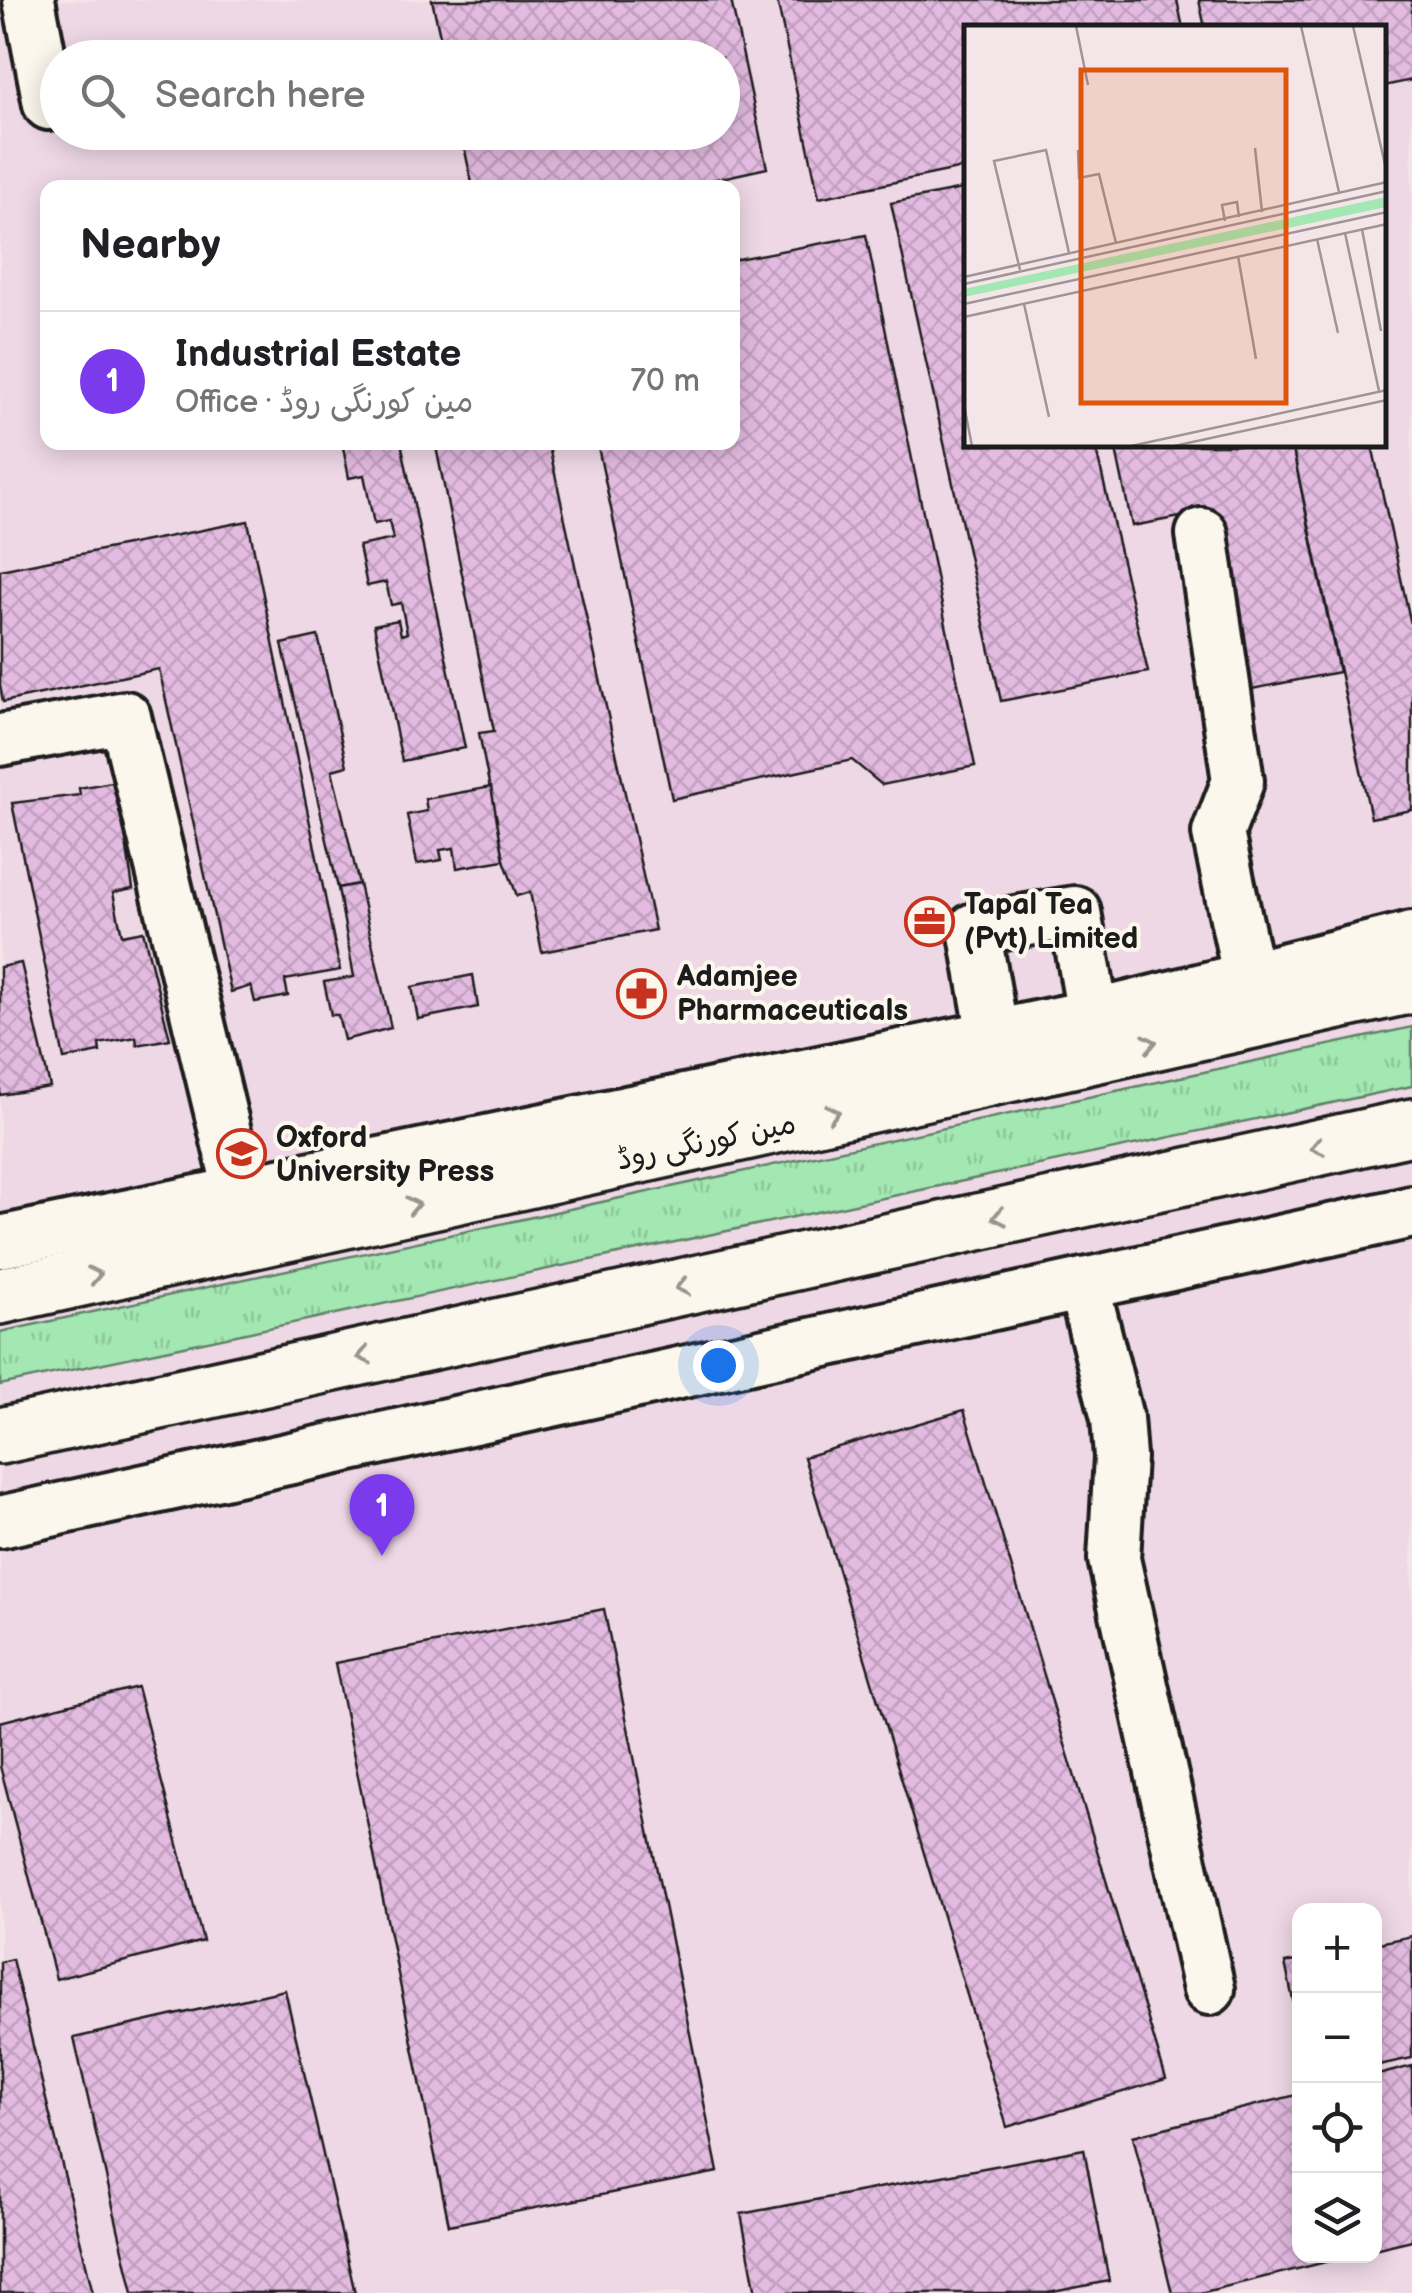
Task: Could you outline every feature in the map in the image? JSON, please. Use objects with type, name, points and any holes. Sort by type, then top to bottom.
[{"type":"main road","name":"مین کورنگی روڈ","points":[[0,1296],[1412,985]]},
{"type":"main road","points":[[0,1436],[1412,1127]]},
{"type":"street","points":[[29,0],[40,57]]},
{"type":"street","points":[[1202,534],[1238,780],[1218,833],[1249,979]]},
{"type":"street","points":[[0,740],[125,717],[240,1194]]},
{"type":"street","points":[[993,1036],[974,929],[1075,912],[1093,1015]]},
{"type":"street","points":[[0,1242],[1093,1015],[1412,937]]},
{"type":"street","points":[[0,1522],[1412,1212]]},
{"type":"street","points":[[1083,1284],[1117,1418],[1120,1458],[1114,1560],[1208,1988]]},
{"type":"shaded area","points":[[0,0],[1412,0],[1412,2293],[0,2293]]},
{"type":"green space","points":[[1412,1027],[1412,1086],[0,1385],[0,1332]]},
{"type":"building","points":[[432,0],[731,0],[740,40],[441,40]]},
{"type":"building","points":[[777,0],[1177,0],[1182,25],[964,25],[964,168],[819,198]]},
{"type":"building","points":[[1199,0],[1412,0],[1412,80],[1387,85],[1387,25],[1204,25]]},
{"type":"building","points":[[740,42],[767,168],[712,180],[471,180],[465,150],[740,150]]},
{"type":"building","points":[[964,189],[964,448],[1096,448],[1148,672],[1001,701],[891,203]]},
{"type":"building","points":[[866,235],[975,766],[882,785],[852,760],[672,799],[599,450],[740,450],[740,259]]},
{"type":"building","points":[[1116,448],[1293,448],[1339,672],[1252,689],[1213,511],[1132,526]]},
{"type":"building","points":[[1293,448],[1373,448],[1412,629],[1412,810],[1371,818]]},
{"type":"building","points":[[344,450],[403,450],[465,748],[402,761],[374,625],[398,620],[401,635],[407,633],[401,603],[391,605],[386,582],[367,586],[359,546],[393,539],[389,521],[374,524],[364,475],[349,478]]},
{"type":"building","points":[[437,450],[550,450],[655,930],[542,952],[530,892],[517,896],[504,860],[479,733],[494,731]]},
{"type":"building","points":[[248,521],[340,970],[285,980],[288,996],[255,1002],[251,986],[231,992],[159,669],[3,702],[0,685],[0,570]]},
{"type":"building","points":[[318,636],[347,766],[332,770],[359,884],[338,888],[282,644]]},
{"type":"building","points":[[117,781],[133,889],[113,893],[122,935],[143,931],[170,1039],[137,1045],[136,1037],[99,1044],[100,1052],[64,1059],[12,803],[80,795],[79,788]]},
{"type":"building","points":[[491,787],[504,860],[457,868],[454,848],[440,850],[442,860],[417,864],[407,815],[427,811],[425,799]]},
{"type":"building","points":[[359,884],[391,1028],[344,1040],[338,1015],[331,1015],[324,982],[354,977],[338,888]]},
{"type":"building","points":[[21,963],[50,1087],[0,1095],[0,967]]},
{"type":"building","points":[[473,975],[478,1007],[418,1019],[412,987]]},
{"type":"building","points":[[964,1410],[1166,2079],[1007,2127],[804,1457]]},
{"type":"building","points":[[604,1609],[718,2172],[449,2225],[335,1663]]},
{"type":"building","points":[[137,1687],[203,1941],[56,1979],[0,1766],[0,1722]]},
{"type":"building","points":[[1412,1936],[1412,2058],[1382,2064],[1382,1993],[1382,1942]]},
{"type":"building","points":[[12,1959],[93,2293],[0,2293],[0,1962]]},
{"type":"building","points":[[1292,1962],[1292,1995],[1285,1963]]},
{"type":"building","points":[[285,1990],[355,2293],[133,2293],[74,2038]]},
{"type":"building","points":[[1412,2066],[1412,2240],[1382,2247],[1382,2083],[1382,2074]]},
{"type":"building","points":[[1292,2096],[1292,2263],[1322,2263],[1200,2293],[1172,2293],[1133,2136]]},
{"type":"building","points":[[1084,2149],[1109,2281],[1048,2293],[756,2293],[741,2214]]},
{"type":"place","name":"Tapal Tea (Pvt) Limited","points":[[929,921]]},
{"type":"place","name":"Adamjee Pharmaceuticals","points":[[642,993]]},
{"type":"place","name":"Oxford University Press","points":[[241,1154]]},
{"type":"place","name":"Industrial Estate","points":[[382,1556]]}]
